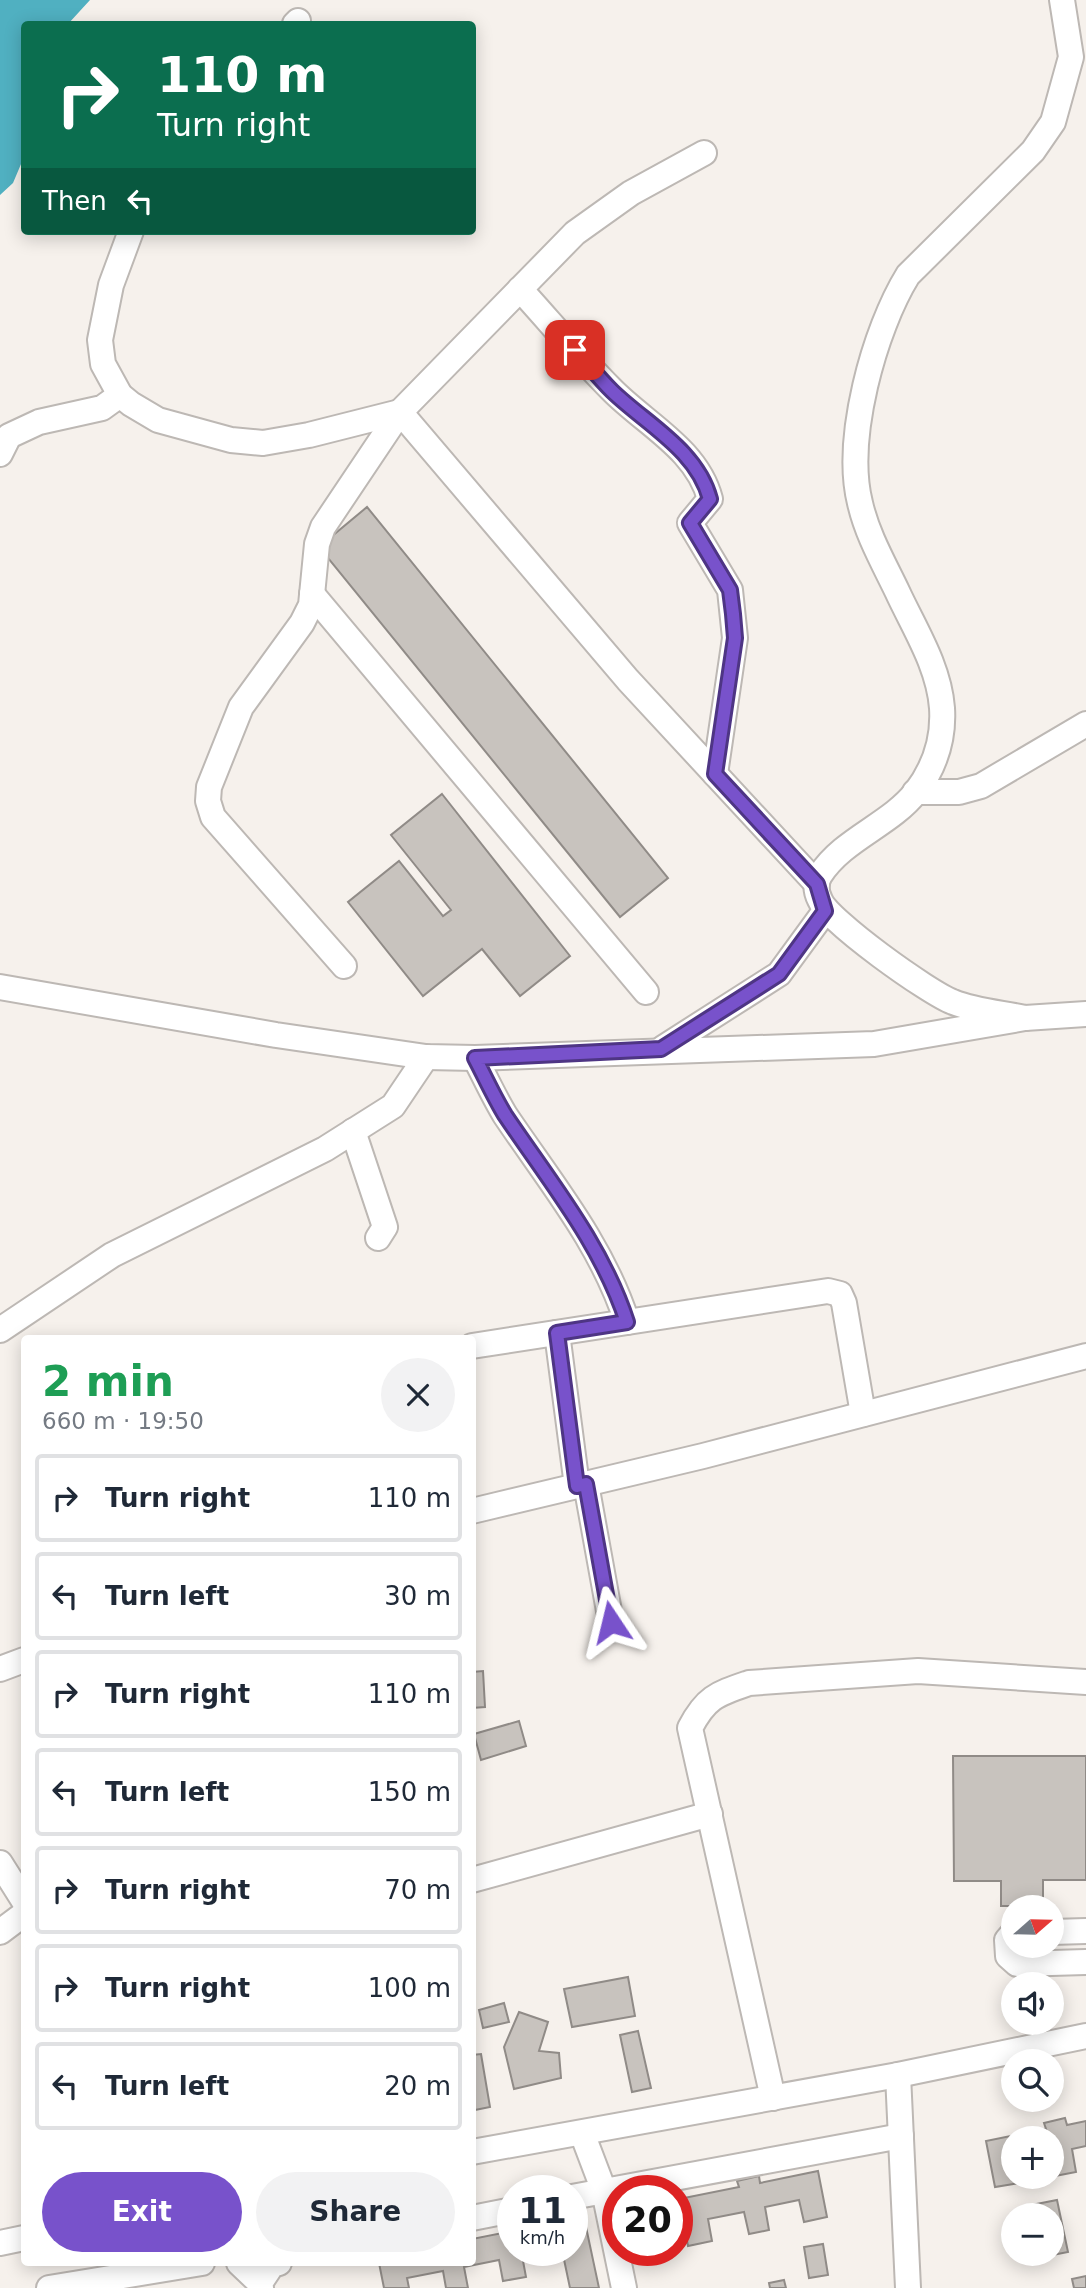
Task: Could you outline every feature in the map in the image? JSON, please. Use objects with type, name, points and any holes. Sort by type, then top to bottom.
[{"type":"street","points":[[817,884],[821,874],[841,853],[897,812],[915,792],[930,770],[939,746],[942,721],[941,696],[936,673],[873,542],[860,503],[855,473],[858,416],[878,341],[893,299],[908,275],[1033,151],[1053,122],[1071,57],[1062,0]]},
{"type":"street","points":[[344,965],[213,817],[208,801],[209,787],[242,707],[302,623],[311,606],[317,544],[329,515],[400,412],[575,233],[631,193],[704,153]]},
{"type":"street","points":[[130,235],[111,285],[100,340],[103,364],[120,395],[158,420],[231,440],[263,443],[309,435],[400,412]]},
{"type":"street","points":[[520,289],[612,390],[693,462],[707,486],[710,499],[690,523],[730,590],[735,638],[715,774]]},
{"type":"street","points":[[0,454],[9,436],[39,422],[102,408],[120,395]]},
{"type":"street","points":[[400,412],[628,680],[817,884],[825,911],[917,983],[954,1003],[1025,1018]]},
{"type":"street","points":[[312,594],[646,992]]},
{"type":"street","points":[[915,792],[959,792],[981,786],[1086,724]]},
{"type":"street","points":[[661,1049],[779,974],[825,911]]},
{"type":"street","points":[[0,987],[275,1035],[426,1057],[475,1058],[661,1049],[874,1044],[1025,1018],[1086,1014]]},
{"type":"street","points":[[0,1330],[112,1255],[325,1149],[393,1106],[426,1057]]},
{"type":"street","points":[[475,1058],[503,1112],[592,1242],[618,1293],[627,1322]]},
{"type":"street","points":[[353,1131],[385,1227],[378,1238]]},
{"type":"street","points":[[476,1345],[828,1291],[840,1294],[863,1414]]},
{"type":"street","points":[[557,1333],[581,1485],[611,1622]]},
{"type":"street","points":[[476,1510],[1086,1356]]},
{"type":"street","points":[[0,1669],[21,1661]]},
{"type":"street","points":[[773,2098],[690,1728],[702,1706],[724,1691],[749,1683],[918,1671],[1086,1682]]},
{"type":"street","points":[[476,1879],[710,1814]]},
{"type":"street","points":[[0,1863],[21,1896]]},
{"type":"street","points":[[0,1931],[21,1916]]},
{"type":"street","points":[[1064,1932],[1086,1931]]},
{"type":"street","points":[[1010,1958],[1017,1964],[1086,1962]]},
{"type":"street","points":[[476,2151],[898,2075],[1086,2036]]},
{"type":"street","points":[[898,2075],[908,2288]]},
{"type":"street","points":[[582,2133],[602,2186]]},
{"type":"street","points":[[690,2175],[901,2136]]},
{"type":"street","points":[[476,2217],[497,2213]]},
{"type":"street","points":[[0,2243],[21,2239]]},
{"type":"street","points":[[49,2288],[184,2266]]},
{"type":"street","points":[[242,2266],[260,2286],[272,2266]]},
{"type":"street","points":[[619,2266],[624,2288]]},
{"type":"water","points":[[0,0],[90,0],[71,21],[21,21],[21,164],[13,183],[0,195]]},
{"type":"building","points":[[367,507],[668,878],[620,917],[319,547]]},
{"type":"building","points":[[442,794],[570,956],[520,996],[482,949],[423,996],[348,902],[399,861],[443,916],[451,910],[391,835]]},
{"type":"building","points":[[483,1671],[485,1707],[476,1708],[476,1672]]},
{"type":"building","points":[[519,1721],[526,1746],[481,1760],[476,1733]]},
{"type":"building","points":[[953,1756],[1086,1756],[1086,1880],[1043,1880],[1043,1895],[1001,1895],[1001,1881],[954,1881]]},
{"type":"building","points":[[628,1977],[635,2016],[572,2027],[564,1989]]},
{"type":"building","points":[[504,2003],[509,2022],[483,2028],[479,2010]]},
{"type":"building","points":[[519,2012],[548,2022],[539,2051],[559,2053],[561,2078],[514,2089],[504,2047]]},
{"type":"building","points":[[638,2031],[651,2088],[632,2092],[620,2035]]},
{"type":"building","points":[[481,2054],[490,2107],[476,2110],[476,2055]]},
{"type":"building","points":[[1065,2118],[1067,2125],[1086,2121],[1086,2146],[1072,2149],[1076,2172],[1064,2174],[1064,2126],[1045,2126],[1044,2123]]},
{"type":"building","points":[[1001,2138],[1001,2186],[995,2187],[986,2141]]},
{"type":"building","points":[[818,2171],[827,2217],[804,2222],[799,2200],[765,2207],[769,2230],[749,2234],[744,2212],[708,2219],[712,2241],[693,2245],[693,2196],[739,2187],[737,2181],[759,2176],[760,2183]]},
{"type":"building","points":[[1064,2233],[1068,2252],[1064,2253]]},
{"type":"building","points":[[497,2234],[497,2260],[476,2265],[476,2238]]},
{"type":"building","points":[[588,2236],[599,2288],[570,2288],[565,2266],[588,2266]]},
{"type":"building","points":[[823,2244],[828,2275],[809,2278],[804,2247]]},
{"type":"building","points":[[380,2266],[469,2266],[464,2267],[468,2288],[446,2288],[443,2271],[407,2278],[409,2288],[384,2288]]},
{"type":"building","points":[[500,2266],[524,2266],[526,2277],[503,2281]]},
{"type":"building","points":[[1086,2276],[1086,2288],[1074,2288],[1072,2279]]},
{"type":"building","points":[[784,2280],[786,2288],[770,2288],[769,2283]]},
{"type":"route","points":[[575,350],[612,390],[693,462],[707,486],[710,499],[690,523],[730,590],[735,638],[715,774],[817,884],[817,892],[825,911],[779,974],[661,1049],[475,1058],[503,1112],[592,1242],[618,1293],[627,1322],[557,1333],[577,1486],[586,1484],[611,1622]]}]
